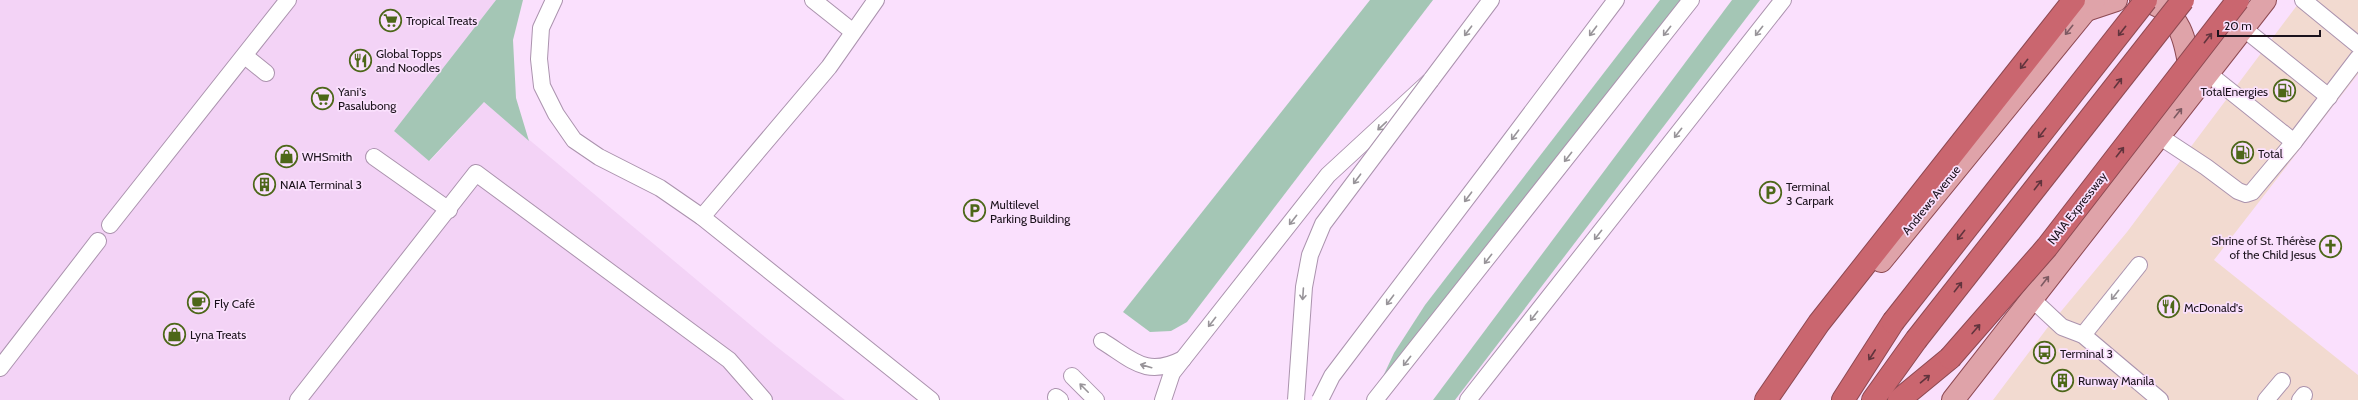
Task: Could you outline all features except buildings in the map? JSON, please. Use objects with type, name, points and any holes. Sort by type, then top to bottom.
[{"type":"highway","points":[[1843,400],[1893,322],[2146,0]]},
{"type":"highway","points":[[1873,400],[1916,340],[2183,0]]},
{"type":"highway","name":"NAIA Expressway","points":[[1899,400],[1950,358],[2047,247],[2238,0]]},
{"type":"highway","points":[[1767,400],[1819,324],[2085,3]]},
{"type":"main road","points":[[2085,3],[2116,0]]},
{"type":"main road","points":[[2141,0],[2155,4],[2165,10],[2179,24],[2186,44],[2194,93]]},
{"type":"main road","points":[[1953,400],[2209,74],[2265,0]]},
{"type":"lane","points":[[110,225],[288,0]]},
{"type":"lane","points":[[554,0],[541,28],[539,59],[542,86],[556,114],[574,140],[599,157],[660,188],[702,218],[931,400]]},
{"type":"lane","points":[[813,0],[852,31]]},
{"type":"lane","points":[[702,218],[829,67],[852,31],[876,0]]},
{"type":"lane","points":[[1296,400],[1304,287],[1313,249],[1323,224],[1491,0]]},
{"type":"lane","points":[[1320,400],[1332,376],[1616,0]]},
{"type":"lane","points":[[1375,400],[1691,0]]},
{"type":"lane","points":[[1468,400],[1783,0]]},
{"type":"lane","points":[[2303,0],[2358,45]]},
{"type":"lane","points":[[2243,28],[2329,96]]},
{"type":"lane","points":[[244,56],[266,73]]},
{"type":"lane","points":[[2159,136],[2206,167],[2238,191],[2246,194],[2252,192],[2261,184],[2358,58]]},
{"type":"lane","points":[[2209,74],[2294,142]]},
{"type":"lane","points":[[1163,400],[1172,374],[1183,359],[1328,175],[1431,80]]},
{"type":"lane","points":[[374,157],[449,210]]},
{"type":"lane","points":[[298,400],[449,210],[476,173],[728,359],[764,400]]},
{"type":"lane","points":[[0,368],[98,241]]},
{"type":"lane","points":[[2083,335],[2139,265]]},
{"type":"lane","points":[[2032,299],[2062,327],[2083,335],[2160,400]]},
{"type":"lane","points":[[1102,341],[1144,367],[1168,367],[1183,359]]},
{"type":"lane","points":[[1072,376],[1096,400]]},
{"type":"lane","points":[[2266,400],[2282,381]]},
{"type":"shaded area","points":[[0,0],[496,0],[394,131],[430,161],[484,102],[777,347],[845,400],[0,400]]},
{"type":"shaded area","points":[[2301,0],[2358,0],[2358,74],[2214,260],[2358,375],[2358,400],[1993,400],[2048,327],[2127,232]]},
{"type":"green space","points":[[496,0],[523,0],[513,40],[516,98],[529,141],[484,102],[429,161],[394,131]]},
{"type":"green space","points":[[1370,0],[1433,0],[1187,322],[1171,331],[1150,332],[1123,312]]},
{"type":"green space","points":[[1660,0],[1684,0],[1372,400],[1394,353],[1425,305]]},
{"type":"green space","points":[[1732,0],[1760,0],[1455,400],[1433,400]]},
{"type":"place","name":"Tropical Treats","points":[[390,20]]},
{"type":"place","name":"Global Topps and Noodles","points":[[360,60]]},
{"type":"place","name":"TotalEnergies","points":[[2284,91]]},
{"type":"place","name":"Yani's Pasalubong","points":[[323,98]]},
{"type":"place","name":"Total","points":[[2242,153]]},
{"type":"place","name":"WHSmith","points":[[286,156]]},
{"type":"place","name":"NAIA Terminal 3","points":[[264,184]]},
{"type":"place","name":"Terminal 3 Carpark","points":[[1770,193]]},
{"type":"place","name":"Multilevel Parking Building","points":[[975,211]]},
{"type":"place","name":"Shrine of St. Thérèse of the Child Jesus","points":[[2331,247]]},
{"type":"place","name":"Fly Café","points":[[198,303]]},
{"type":"place","name":"McDonald's","points":[[2169,307]]},
{"type":"place","name":"Lyna Treats","points":[[175,334]]},
{"type":"place","name":"Terminal 3","points":[[2045,353]]},
{"type":"place","name":"Runway Manila","points":[[2063,380]]}]
